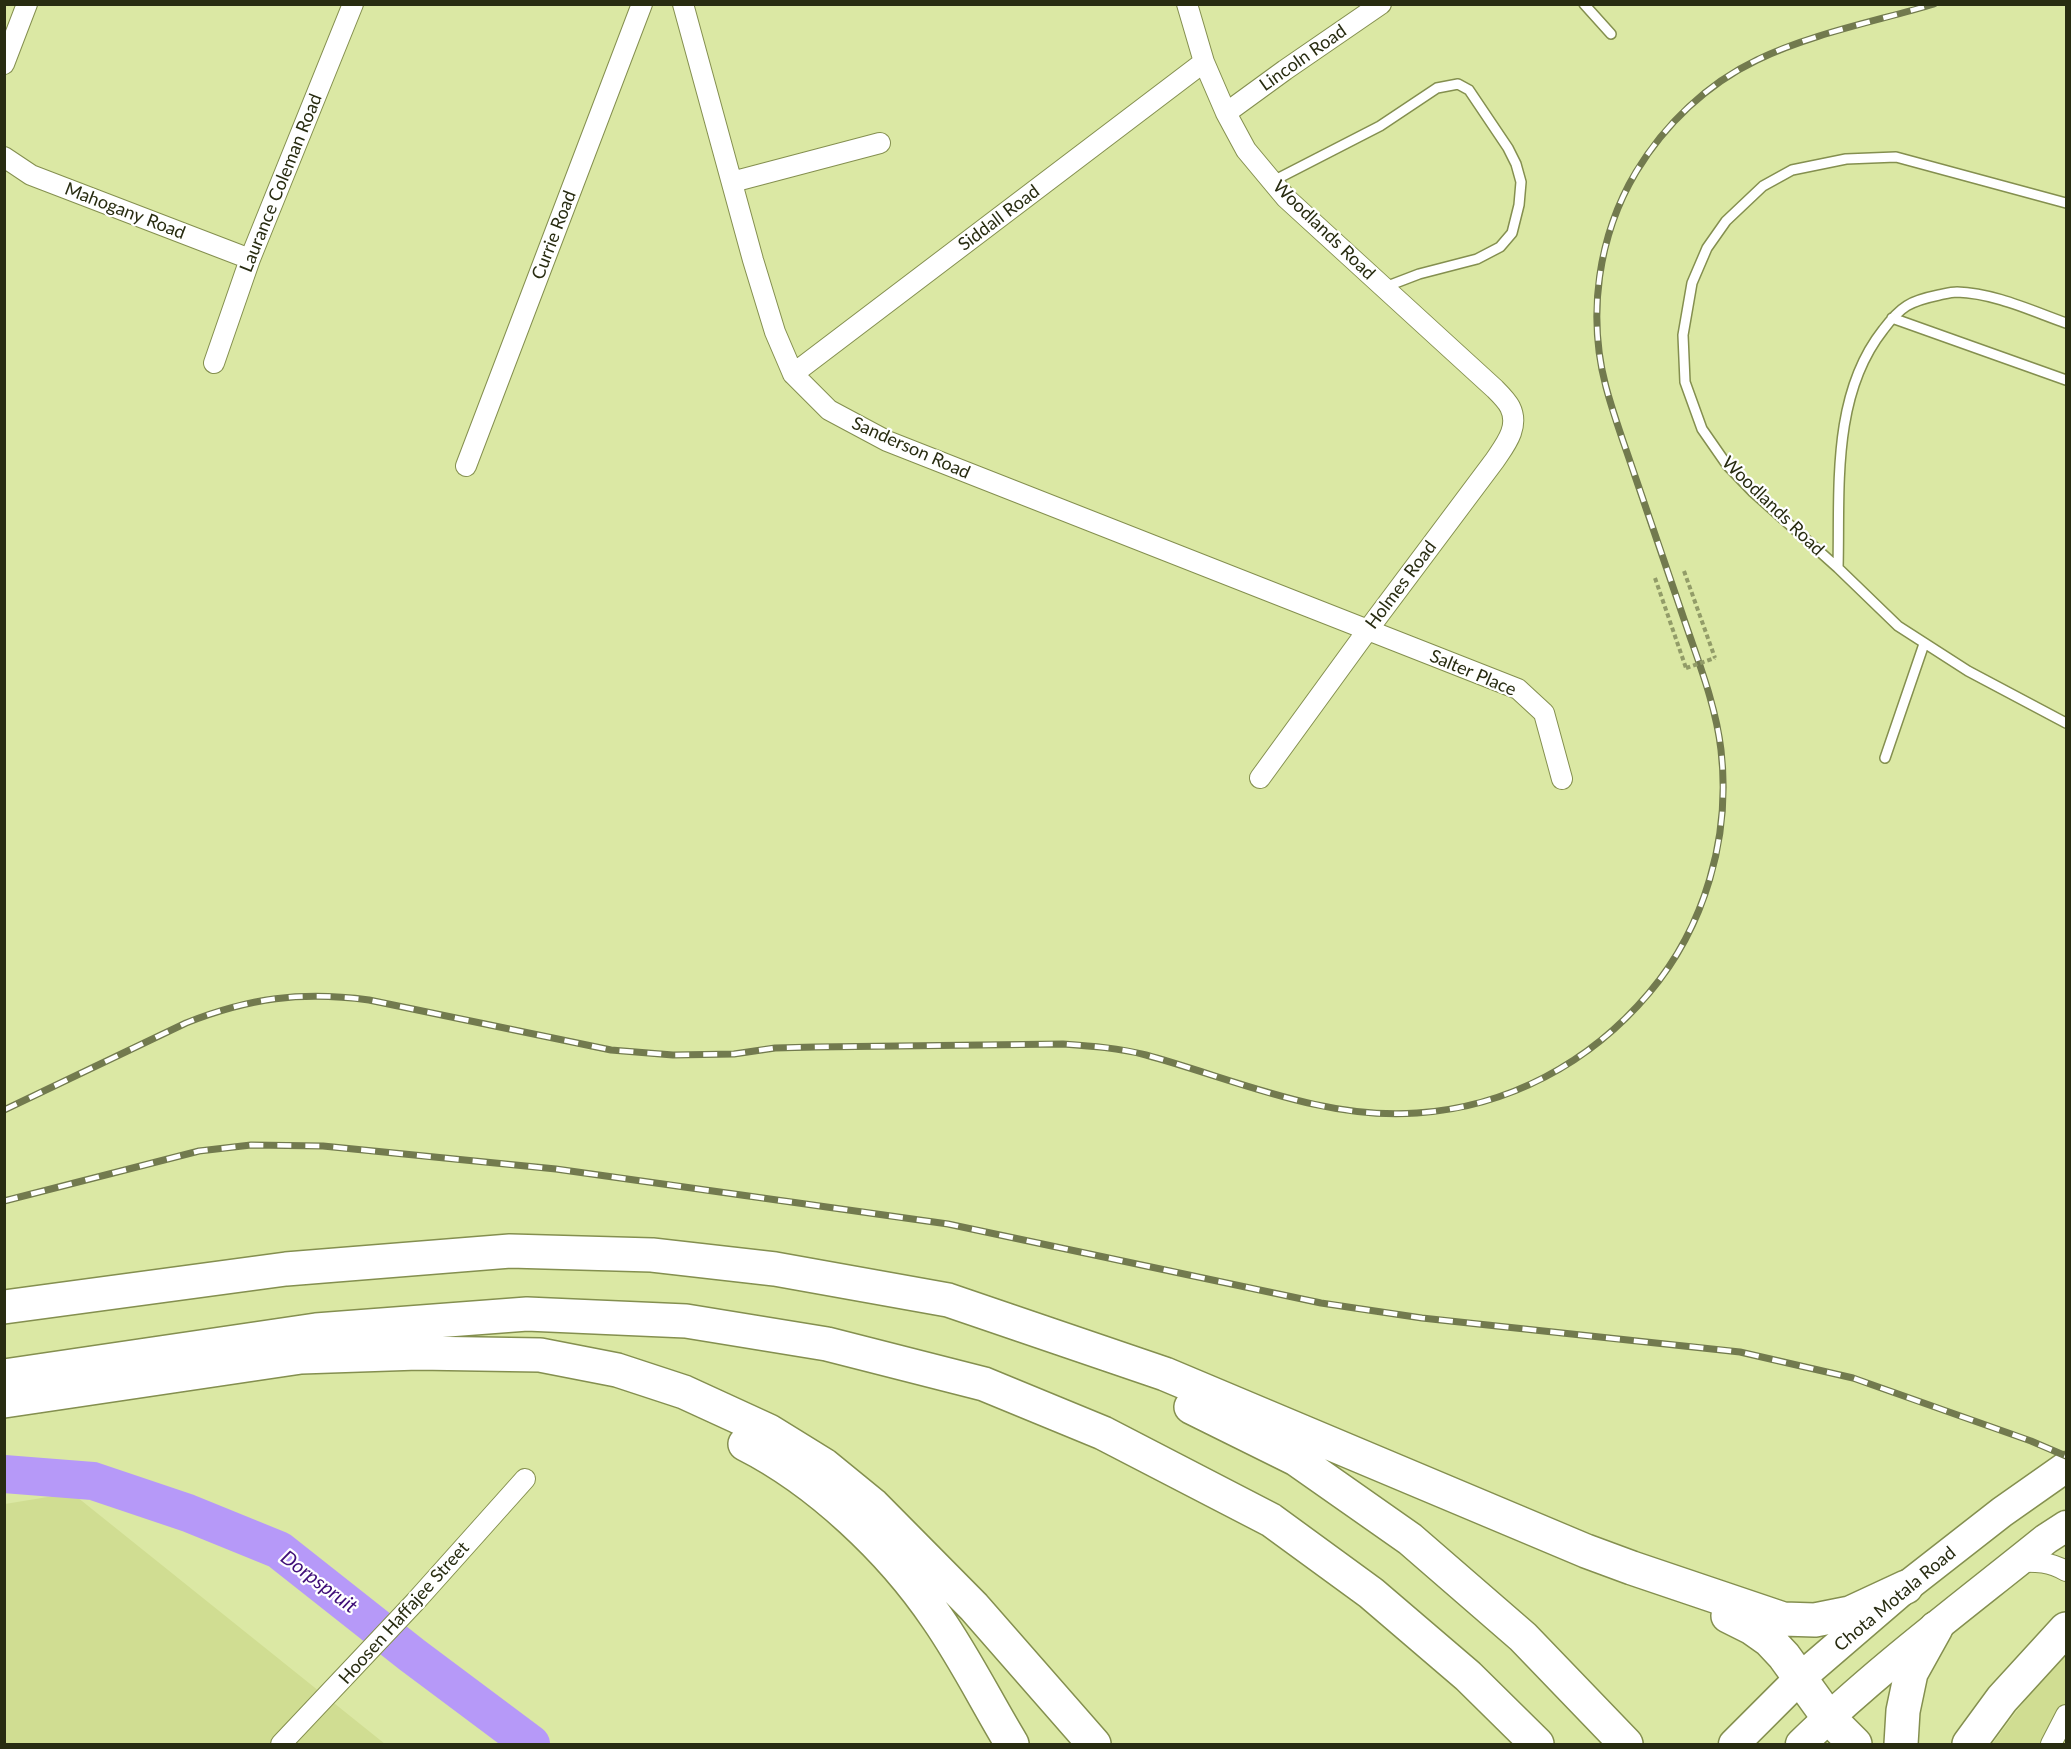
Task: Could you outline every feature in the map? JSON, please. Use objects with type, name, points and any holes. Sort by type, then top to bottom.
[{"type":"highway","points":[[4,1307],[286,1269],[510,1251],[652,1255],[775,1269],[948,1300],[1165,1374],[1632,1568],[1783,1619],[1815,1620],[1850,1614],[1906,1587]]},
{"type":"highway","points":[[775,1269],[946,1311],[1166,1394],[1296,1459],[1410,1539],[1515,1630],[1626,1744]]},
{"type":"highway","points":[[4,1376],[316,1329],[527,1314],[686,1321],[827,1344],[984,1384],[1103,1433],[1271,1520],[1371,1593],[1468,1676],[1537,1744]]},
{"type":"highway","points":[[418,1353],[537,1372],[613,1389],[696,1418],[770,1456],[847,1515],[903,1574],[938,1618],[1012,1744]]},
{"type":"highway","points":[[4,1401],[301,1357],[418,1353],[540,1355],[617,1370],[684,1392],[769,1431],[824,1465],[873,1505],[974,1607],[1094,1744]]},
{"type":"highway","points":[[1632,1568],[1752,1628],[1769,1640],[1784,1656],[1828,1718],[1855,1744]]},
{"type":"highway","points":[[1902,1744],[1903,1711],[1911,1672],[1936,1628]]},
{"type":"highway","points":[[1969,1744],[2002,1699],[2067,1629]]},
{"type":"main road","name":"Chota Motala Road","points":[[1734,1744],[1799,1679],[1906,1587],[2033,1489],[2067,1467]]},
{"type":"main road","points":[[1801,1744],[1828,1718],[1936,1628],[2067,1526]]},
{"type":"street","points":[[4,64],[27,4]]},
{"type":"street","name":"Laurance Coleman Road","points":[[214,363],[250,259],[353,4]]},
{"type":"street","name":"Currie Road","points":[[466,466],[642,4]]},
{"type":"street","name":"Sanderson Road","points":[[684,4],[775,332],[793,374],[829,410],[887,441],[1367,631]]},
{"type":"street","name":"Woodlands Road","points":[[1187,4],[1204,62],[1226,113],[1246,150],[1286,198],[1495,388]]},
{"type":"street","name":"Lincoln Road","points":[[1226,113],[1381,4]]},
{"type":"street","name":"Siddall Road","points":[[793,374],[1204,62]]},
{"type":"street","points":[[732,182],[880,143]]},
{"type":"street","name":"Mahogany Road","points":[[4,157],[31,175],[250,259]]},
{"type":"street","name":"Holmes Road","points":[[1260,778],[1511,436],[1513,423],[1511,407],[1495,388]]},
{"type":"street","name":"Salter Place","points":[[1367,631],[1518,689],[1544,713],[1563,779]]},
{"type":"street","name":"Hoosen Haffajee Street","points":[[281,1744],[415,1602],[525,1479]]},
{"type":"street","points":[[2018,1562],[2040,1561],[2067,1571]]},
{"type":"street","points":[[2051,1744],[2067,1715]]},
{"type":"lane","points":[[1584,4],[1611,34]]},
{"type":"lane","points":[[1273,182],[1380,126],[1437,88],[1448,84],[1458,84],[1468,90],[1508,147],[1516,164],[1521,182],[1519,205],[1512,233],[1500,248],[1477,259],[1419,274],[1384,288]]},
{"type":"lane","name":"Woodlands Road","points":[[2067,203],[1896,157],[1846,159],[1792,170],[1763,186],[1726,222],[1707,248],[1692,282],[1683,335],[1685,382],[1702,429],[1727,465],[1753,492],[1838,568],[1898,626],[1968,671],[2067,723]]},
{"type":"lane","points":[[1838,568],[1841,450],[1847,410],[1858,371],[1870,346],[1892,318],[1914,300],[1956,292],[1992,297],[2067,323]]},
{"type":"lane","points":[[1892,318],[2067,380]]},
{"type":"lane","points":[[1885,758],[1924,644]]},
{"type":"path","points":[[1654,578],[1686,668],[1715,658],[1684,571]]},
{"type":"shaded area","points":[[72,1493],[385,1744],[5,1744],[5,1504]]},
{"type":"shaded area","points":[[2066,1653],[2066,1744],[1992,1744],[2048,1670]]},
{"type":"waterway","name":"Dorpspruit","points":[[4,1474],[93,1481],[188,1513],[279,1550],[412,1655],[531,1744]]},
{"type":"railway","points":[[4,1110],[209,1014],[254,1002],[321,996],[369,1000],[611,1050],[673,1055],[734,1054],[775,1048],[815,1047],[1063,1044],[1105,1048],[1146,1055],[1279,1096],[1347,1110],[1382,1114],[1451,1109],[1483,1102],[1545,1077],[1574,1060],[1626,1018],[1669,967],[1699,910],[1710,879],[1722,815],[1721,750],[1711,702],[1616,420],[1600,360],[1597,304],[1605,249],[1613,222],[1623,197],[1647,154],[1689,107],[1721,81],[1757,60],[1799,43],[1934,4]]},
{"type":"railway","points":[[4,1201],[199,1151],[251,1145],[323,1146],[556,1169],[948,1224],[1321,1303],[1422,1318],[1740,1352],[1853,1378],[2031,1441],[2066,1456]]}]
